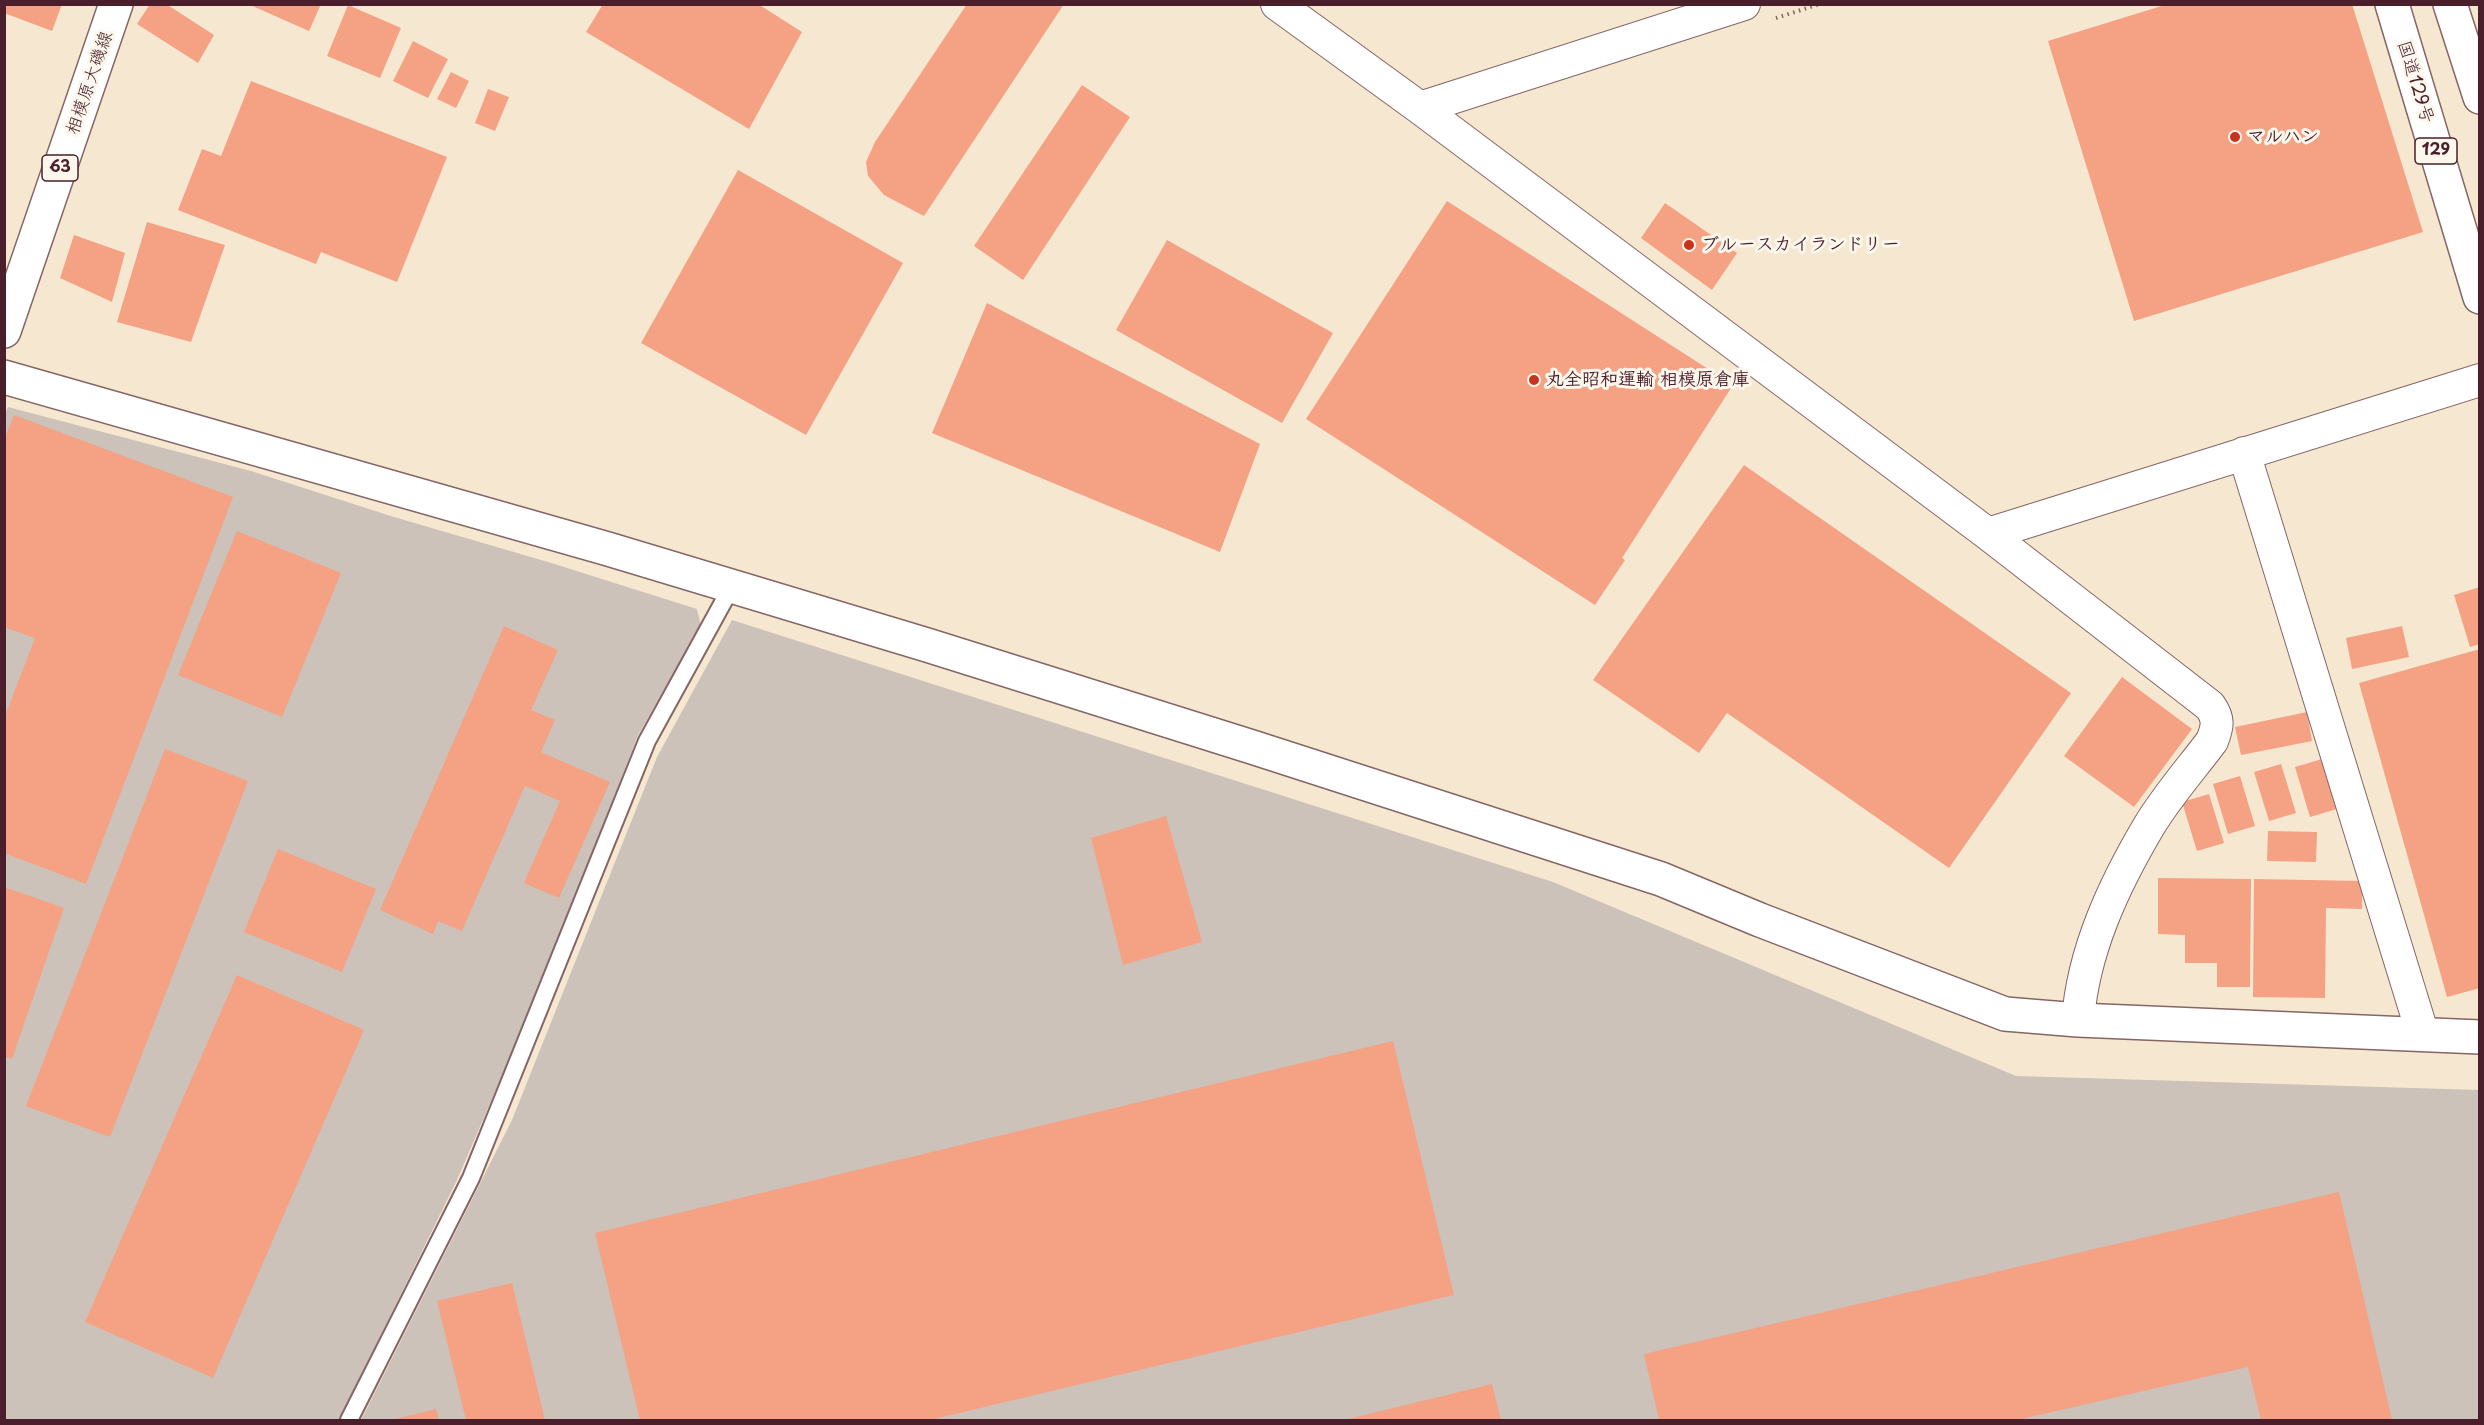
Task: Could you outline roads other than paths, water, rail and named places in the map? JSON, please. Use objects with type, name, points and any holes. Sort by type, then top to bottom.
[{"type":"main road","name":"相模原大磯線","points":[[4,331],[116,4]]},
{"type":"main road","name":"国道129号","points":[[2392,4],[2480,297]]},
{"type":"main road","points":[[2450,4],[2480,97]]},
{"type":"main road","points":[[4,377],[732,586],[1196,730],[1661,879],[1760,920],[2006,1014],[2078,1020],[2480,1037]]},
{"type":"street","points":[[1277,4],[1420,108],[1988,534],[2210,706],[2217,716],[2218,727],[2212,741],[2150,825],[2117,886],[2085,967],[2078,1020]]},
{"type":"street","points":[[1420,108],[1743,4]]},
{"type":"street","points":[[1988,534],[2480,380]]},
{"type":"street","points":[[2244,453],[2423,1035]]},
{"type":"lane","points":[[349,1420],[471,1178],[647,741],[732,586]]},
{"type":"place","name":"マルハン","points":[[2235,137]]},
{"type":"place","name":"ブルースカイランドリー","points":[[1689,245]]},
{"type":"place","name":"丸全昭和運輸 相模原倉庫","points":[[1534,380]]}]
